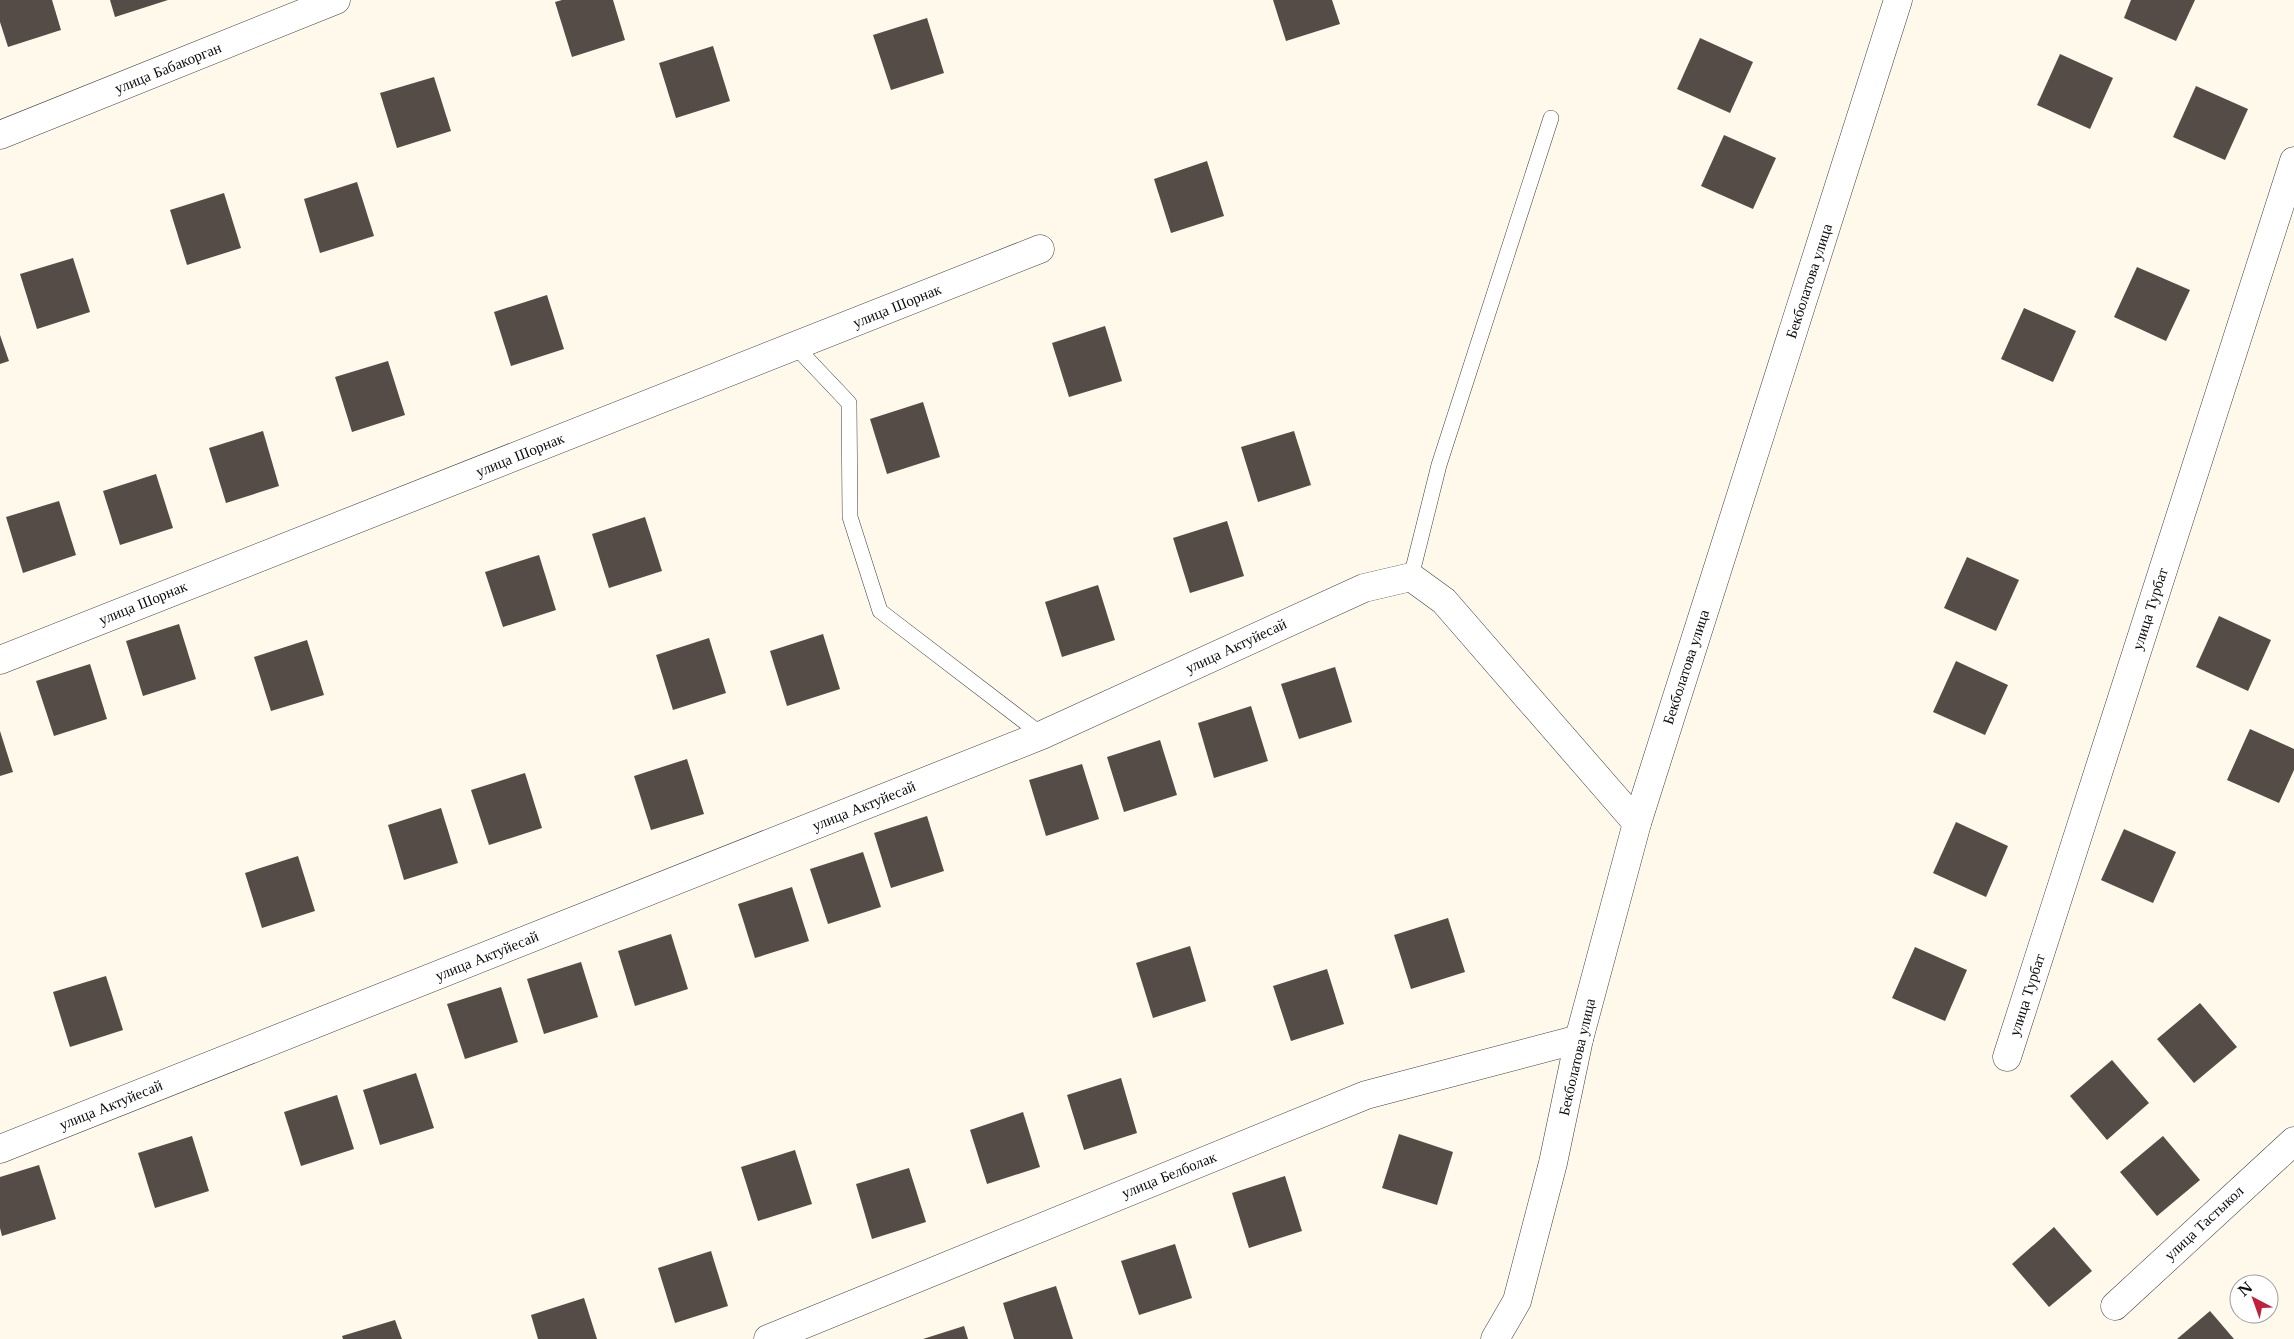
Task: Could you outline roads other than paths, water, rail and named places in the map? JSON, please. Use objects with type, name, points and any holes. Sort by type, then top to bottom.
[{"type":"street","name":"улица Бабакорган","points":[[0,135],[336,0]]},
{"type":"street","name":"Бекболатова улица","points":[[1495,1339],[1516,1301],[1553,1162],[1579,1039],[1637,824],[1898,0]]},
{"type":"street","name":"улица Турбат","points":[[2007,1057],[2294,161]]},
{"type":"street","name":"улица Шорнак","points":[[0,660],[1040,249]]},
{"type":"street","points":[[1411,577],[1444,600],[1637,824]]},
{"type":"street","name":"улица Актуйесай","points":[[0,1149],[1042,736],[1364,588],[1411,577]]},
{"type":"street","name":"улица Белболак","points":[[768,1339],[1366,1095],[1579,1039]]},
{"type":"street","name":"улица Тастыкол","points":[[2115,1306],[2294,1141]]},
{"type":"lane","points":[[1411,577],[1439,465],[1551,118]]},
{"type":"lane","points":[[795,346],[849,403],[850,517],[880,611],[1042,736]]}]
